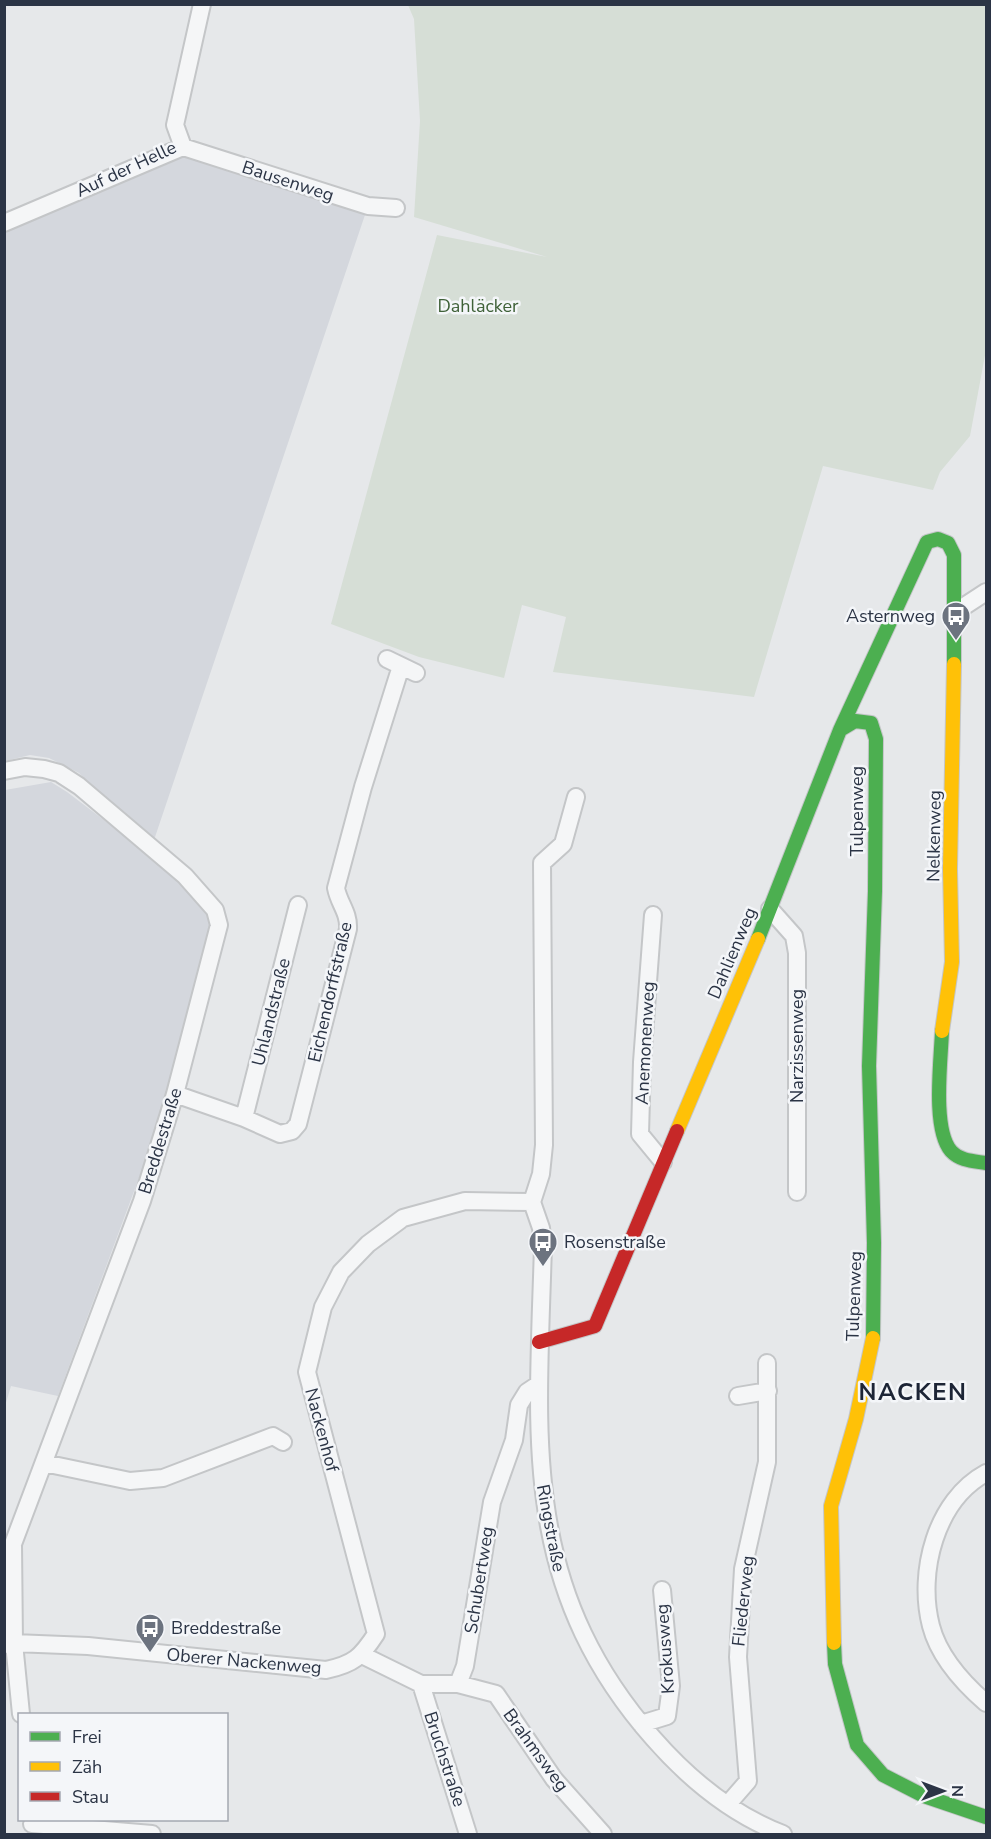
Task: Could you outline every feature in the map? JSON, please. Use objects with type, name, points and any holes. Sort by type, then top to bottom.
[{"type":"street","name":"Auf der Helle","points":[[4,223],[183,147],[175,124],[202,4]]},
{"type":"street","name":"Bausenweg","points":[[183,147],[368,206],[396,208]]},
{"type":"street","name":"Nelkenweg","points":[[927,542],[938,539],[948,543],[954,555],[956,619],[950,869],[952,962],[942,1032],[940,1124],[950,1150],[960,1159],[987,1163]]},
{"type":"street","name":"Dahlienweg","points":[[539,1342],[595,1326],[770,909],[840,730],[927,542]]},
{"type":"street","points":[[956,619],[963,607],[987,591]]},
{"type":"street","name":"Eichendorffstraße","points":[[175,1094],[244,1118],[280,1134],[292,1131],[298,1124],[348,929],[349,915],[338,900],[336,888],[363,787],[401,666]]},
{"type":"street","name":"Tulpenweg","points":[[840,730],[855,721],[871,723],[876,740],[875,891],[869,1066],[874,1243],[873,1339],[856,1419],[831,1506],[835,1664],[857,1744],[883,1775],[924,1796],[987,1817]]},
{"type":"street","name":"Breddestraße","points":[[4,771],[25,767],[60,773],[79,786],[201,893],[215,910],[219,925],[175,1094],[142,1201],[13,1544],[9,1644],[21,1713]]},
{"type":"street","points":[[532,1202],[541,1174],[544,1145],[542,863],[563,844],[576,797]]},
{"type":"street","name":"Uhlandstraße","points":[[244,1118],[298,906]]},
{"type":"street","name":"Narzissenweg","points":[[770,909],[794,936],[797,953],[797,1192]]},
{"type":"street","name":"Anemonenweg","points":[[653,915],[642,1062],[640,1134],[663,1162]]},
{"type":"street","name":"Nackenhof","points":[[362,1655],[376,1634],[307,1372],[323,1307],[341,1272],[368,1244],[403,1218],[465,1201],[532,1202]]},
{"type":"street","name":"Ringstraße","points":[[532,1202],[542,1228],[543,1245],[538,1438],[544,1502],[562,1584],[596,1656],[617,1691],[641,1724],[675,1761],[728,1804],[753,1821],[783,1834]]},
{"type":"street","name":"Fliederweg","points":[[728,1804],[748,1781],[738,1657],[743,1569],[767,1462],[767,1363]]},
{"type":"street","name":"Schubertweg","points":[[458,1684],[465,1666],[492,1502],[514,1440],[519,1405],[527,1392],[539,1384]]},
{"type":"street","points":[[738,1396],[768,1391]]},
{"type":"street","points":[[44,1463],[130,1480],[163,1478],[273,1436],[283,1442]]},
{"type":"street","points":[[987,1473],[961,1490],[944,1516],[931,1555],[926,1596],[931,1628],[946,1659],[968,1688],[987,1703]]},
{"type":"street","name":"Krokusweg","points":[[641,1724],[667,1716],[671,1686],[662,1590]]},
{"type":"street","name":"Oberer Nackenweg","points":[[9,1644],[88,1646],[326,1670],[345,1666],[362,1655]]},
{"type":"street","points":[[362,1655],[421,1684],[458,1684]]},
{"type":"street","name":"Bruchstraße","points":[[421,1684],[468,1834]]},
{"type":"street","name":"Brahmsweg","points":[[458,1684],[496,1694],[554,1779],[603,1834]]},
{"type":"street","points":[[32,1826],[152,1834]]},
{"type":"shaded area","points":[[183,147],[368,206],[154,840],[116,811],[79,773],[49,758],[30,755],[5,761],[5,231]]},
{"type":"shaded area","points":[[51,782],[187,883],[202,902],[210,924],[159,1124],[58,1396],[11,1386],[5,1406],[5,790]]},
{"type":"green space","name":"Dahläcker","points":[[408,5],[986,5],[986,350],[970,436],[940,472],[933,490],[823,466],[754,697],[553,672],[566,617],[522,605],[504,678],[419,657],[331,624],[437,235],[547,257],[414,217],[420,121],[414,19]]},
{"type":"traffic: fast","points":[[758,939],[840,730],[927,542],[938,539],[948,543],[954,555],[954,664]]},
{"type":"traffic: fast","points":[[840,730],[855,721],[871,723],[876,739],[875,891],[869,1066],[874,1243],[873,1338]]},
{"type":"traffic: fast","points":[[942,1031],[939,1094],[941,1127],[945,1141],[951,1151],[959,1157],[986,1163]]},
{"type":"traffic: fast","points":[[834,1643],[835,1664],[857,1745],[883,1775],[924,1796],[986,1817]]},
{"type":"traffic: slow","points":[[942,1031],[952,962],[950,869],[954,664]]},
{"type":"traffic: slow","points":[[677,1131],[758,939]]},
{"type":"traffic: slow","points":[[834,1643],[831,1506],[856,1419],[873,1338]]},
{"type":"traffic: jam","points":[[539,1342],[595,1326],[677,1131]]},
{"type":"place","name":"Asternweg","points":[[956,642]]},
{"type":"place","name":"Rosenstraße","points":[[543,1268]]},
{"type":"place","name":"Breddestraße","points":[[150,1654]]},
{"type":"district","name":"NACKEN","points":[[913,1392]]}]
